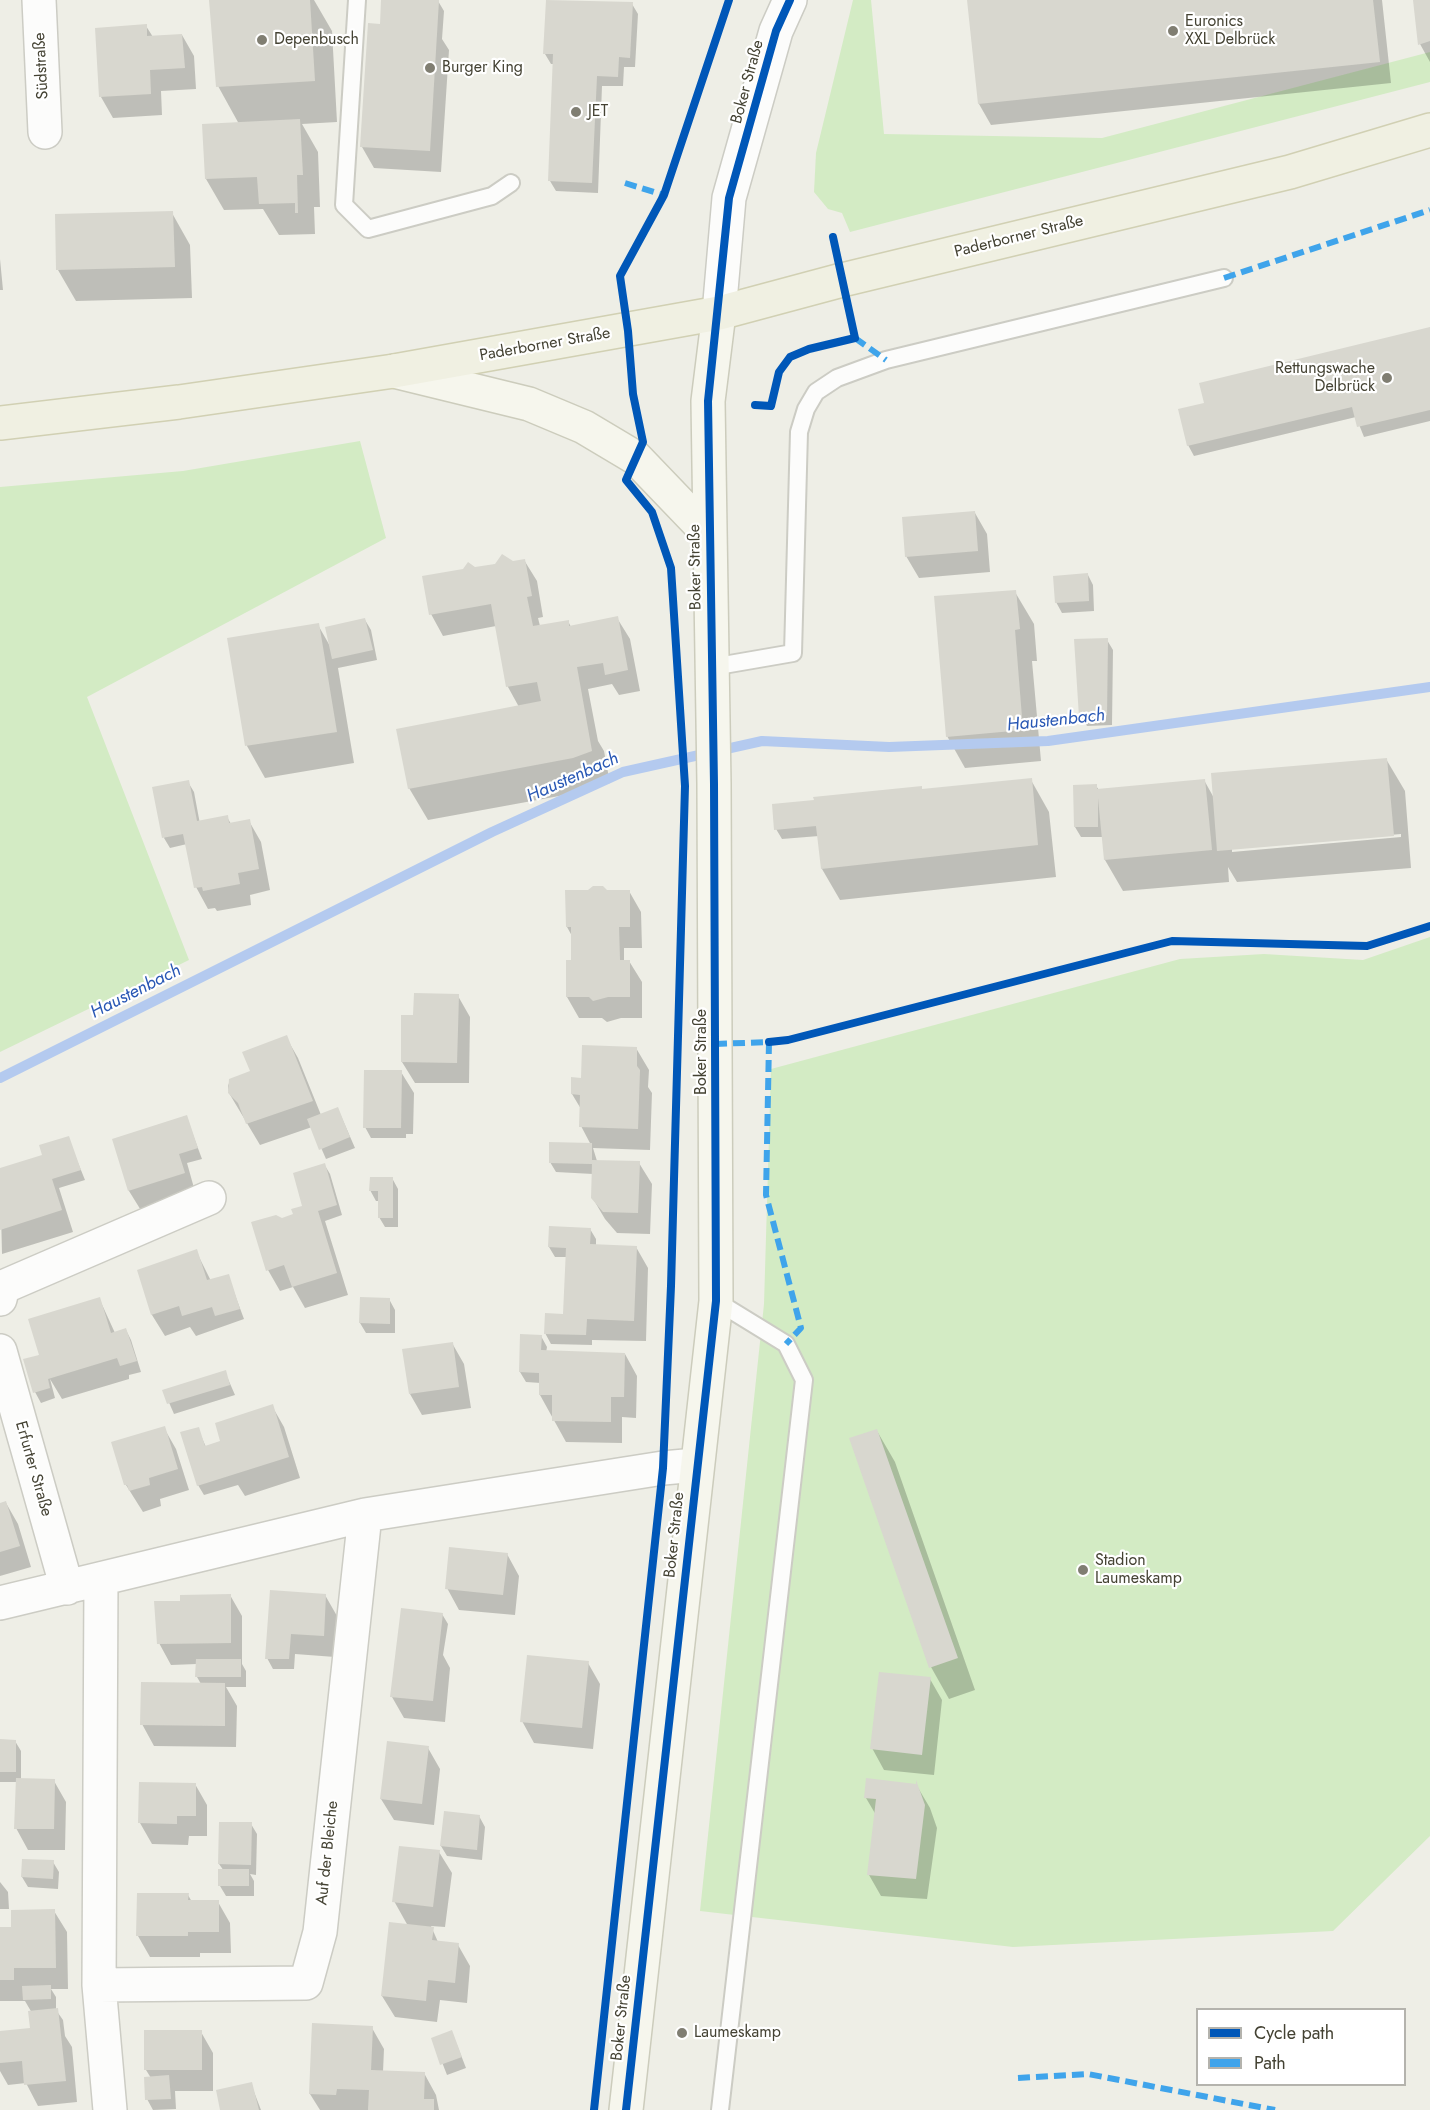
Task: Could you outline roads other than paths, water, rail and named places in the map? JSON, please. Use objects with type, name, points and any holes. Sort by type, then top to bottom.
[{"type":"main road","name":"Paderborner Straße","points":[[0,423],[179,402],[394,370],[719,313],[842,280],[1290,172],[1430,130]]},
{"type":"main road","name":"Boker Straße","points":[[626,2110],[716,1301],[714,784],[708,533],[708,400],[719,313]]},
{"type":"main road","points":[[394,370],[529,404],[584,428],[636,458],[708,533]]},
{"type":"street","name":"Südstraße","points":[[39,0],[45,132]]},
{"type":"street","name":"Boker Straße","points":[[719,313],[729,198],[776,31],[790,0]]},
{"type":"street","points":[[0,1299],[3,1287],[209,1198]]},
{"type":"street","name":"Erfurter Straße","points":[[0,1351],[67,1588]]},
{"type":"street","points":[[0,1603],[365,1515],[663,1468],[696,1465]]},
{"type":"street","name":"Auf der Bleiche","points":[[99,1985],[306,1983],[320,1932],[365,1515]]},
{"type":"street","points":[[101,1579],[99,1985],[110,2110]]},
{"type":"lane","points":[[357,0],[344,205],[368,229],[492,196],[511,183]]},
{"type":"lane","points":[[712,668],[793,652],[799,432],[806,409],[816,392],[837,378],[886,360],[1224,278]]},
{"type":"lane","points":[[716,1301],[786,1344],[804,1380],[720,2110]]},
{"type":"waterway","name":"Haustenbach","points":[[0,1078],[492,832],[623,772],[762,741],[889,747],[1048,741],[1430,687]]},
{"type":"place","name":"Euronics XXL Delbrück","points":[[1173,31]]},
{"type":"place","name":"Depenbusch","points":[[262,40]]},
{"type":"place","name":"Burger King","points":[[430,68]]},
{"type":"place","name":"JET","points":[[576,112]]},
{"type":"place","name":"Rettungswache Delbrück","points":[[1387,378]]},
{"type":"place","name":"Stadion Laumeskamp","points":[[1083,1570]]},
{"type":"place","name":"Laumeskamp","points":[[682,2033]]}]
